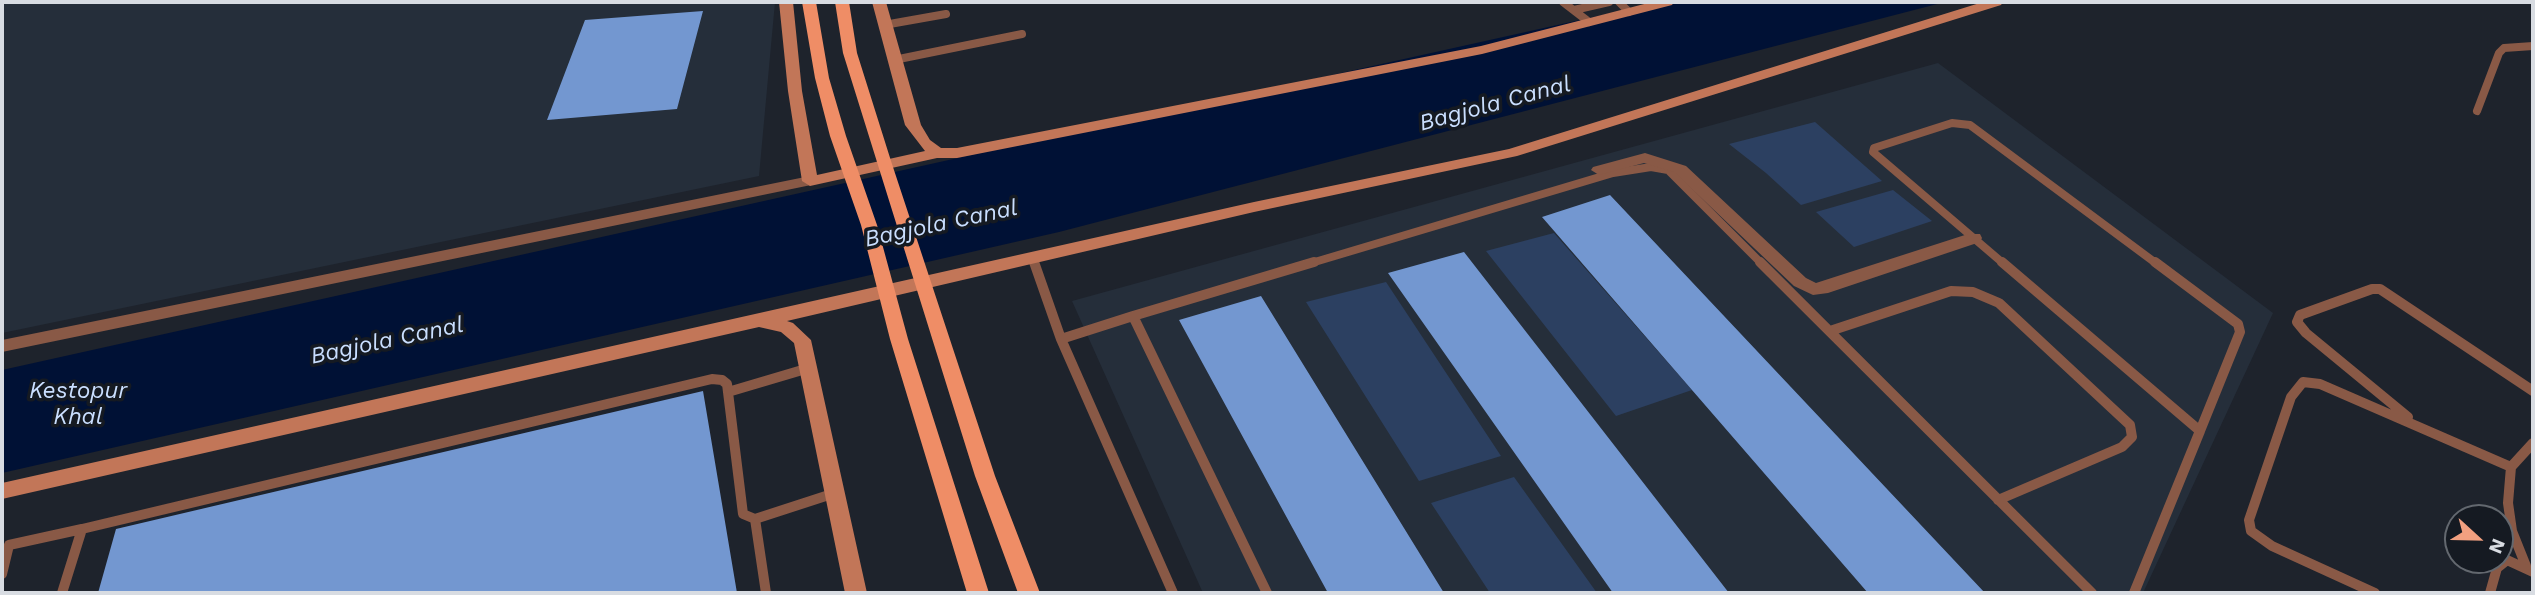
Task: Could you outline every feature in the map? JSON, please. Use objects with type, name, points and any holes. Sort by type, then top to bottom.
[{"type":"main road","points":[[808,2],[822,78],[838,136],[869,225],[899,339],[978,593]]},
{"type":"main road","points":[[842,2],[850,53],[883,161],[985,475],[1029,593]]},
{"type":"street","points":[[786,2],[795,91],[810,181]]},
{"type":"street","points":[[879,2],[913,125],[924,143],[937,153]]},
{"type":"street","points":[[2,346],[937,153],[983,149],[1482,50],[1589,22],[1624,7],[1667,2]]},
{"type":"street","points":[[2,491],[1254,207],[1512,153],[1996,2]]},
{"type":"street","points":[[1599,170],[1645,158],[1680,169],[1800,282],[1813,289],[1822,289],[1974,238]]},
{"type":"street","points":[[759,321],[787,327],[802,340],[856,593]]},
{"type":"lane","points":[[1563,2],[1589,22]]},
{"type":"lane","points":[[1574,10],[1609,2]]},
{"type":"lane","points":[[884,25],[946,14]]},
{"type":"lane","points":[[894,60],[1022,34]]},
{"type":"lane","points":[[2477,111],[2498,53],[2504,48],[2533,46]]},
{"type":"lane","points":[[2134,593],[2240,332],[2234,319],[1970,125],[1952,123],[1874,148],[1873,152],[2200,430]]},
{"type":"lane","points":[[1061,339],[1614,173],[1651,167],[1668,170],[2092,593]]},
{"type":"lane","points":[[1033,259],[1061,339],[1173,593]]},
{"type":"lane","points":[[2418,425],[2306,333],[2297,322],[2300,315],[2372,289],[2380,289],[2533,391]]},
{"type":"lane","points":[[1829,331],[1951,291],[1972,292],[1999,303],[2116,409],[2130,425],[2132,437],[2122,447],[1998,500]]},
{"type":"lane","points":[[1133,316],[1267,593]]},
{"type":"lane","points":[[728,392],[808,368]]},
{"type":"lane","points":[[2,574],[6,546],[712,379],[722,380],[727,384],[743,514],[755,519],[835,493]]},
{"type":"lane","points":[[2375,593],[2272,546],[2251,531],[2249,520],[2291,397],[2303,382],[2320,384],[2511,467]]},
{"type":"lane","points":[[2530,569],[2512,531],[2508,503],[2511,467],[2533,443]]},
{"type":"lane","points":[[755,519],[766,593]]},
{"type":"lane","points":[[62,593],[82,529]]},
{"type":"lane","points":[[2490,593],[2497,568],[2507,560],[2530,569]]},
{"type":"shaded area","points":[[2,2],[775,2],[759,176],[2,333]]},
{"type":"shaded area","points":[[1938,63],[2273,313],[2143,593],[1203,593],[1072,301]]},
{"type":"shaded area","points":[[1815,122],[1882,181],[1801,205],[1729,144]]},
{"type":"shaded area","points":[[1893,190],[1932,221],[1854,247],[1816,212]]},
{"type":"shaded area","points":[[1554,233],[1692,390],[1616,416],[1486,251]]},
{"type":"shaded area","points":[[1386,282],[1501,456],[1419,481],[1306,302]]},
{"type":"shaded area","points":[[1514,477],[1597,593],[1490,593],[1431,503]]},
{"type":"water","name":"Kestopur Khal","points":[[1661,2],[1945,2],[1059,232],[2,473],[2,370]]},
{"type":"building","points":[[703,11],[677,109],[547,120],[585,20]]},
{"type":"building","points":[[1610,195],[1985,593],[1868,593],[1542,217]]},
{"type":"building","points":[[1464,252],[1729,593],[1613,593],[1388,273]]},
{"type":"building","points":[[1261,296],[1444,593],[1328,593],[1179,320]]},
{"type":"building","points":[[703,391],[737,593],[98,593],[116,529]]},
{"type":"water label","name":"Bagjola Canal","points":[[1495,104]]},
{"type":"water label","name":"Bagjola Canal","points":[[941,224]]},
{"type":"water label","name":"Bagjola Canal","points":[[387,341]]}]
